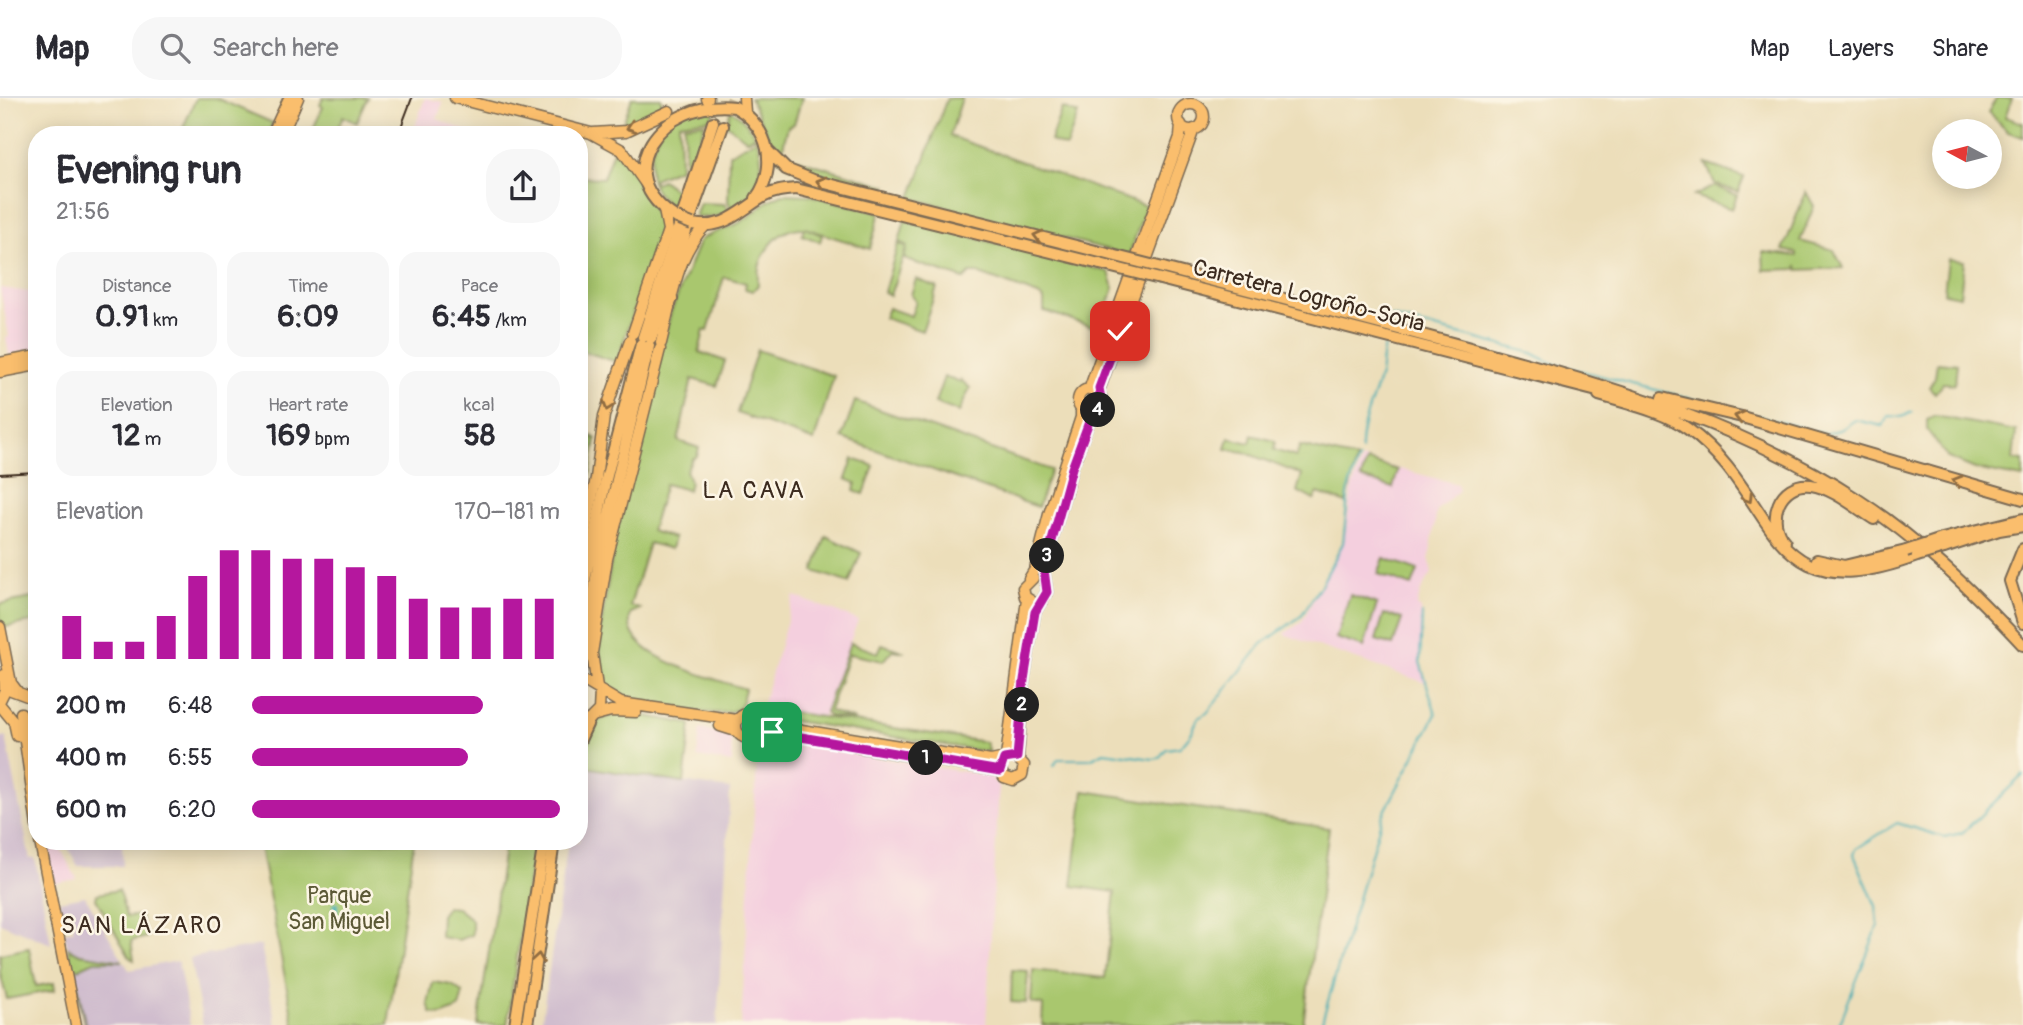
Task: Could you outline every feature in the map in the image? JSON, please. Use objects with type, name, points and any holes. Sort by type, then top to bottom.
[{"type":"highway","points":[[751,206],[760,193],[768,172],[767,150],[758,128],[745,112],[726,102],[707,99],[691,101],[669,111],[655,124],[646,141],[643,169],[648,187],[664,210],[685,221],[706,225],[730,220],[751,206],[762,197],[779,191],[811,191],[882,203]]},
{"type":"highway","points":[[646,342],[724,107]]},
{"type":"highway","points":[[767,150],[786,169],[882,203]]},
{"type":"highway","name":"Carretera Logroño-Soria","points":[[882,203],[1550,374],[1725,430],[1770,450],[1857,499],[1902,531],[1951,574],[2023,645]]},
{"type":"highway","points":[[588,586],[624,446],[634,427],[646,342],[646,299]]},
{"type":"highway","points":[[588,581],[619,424],[622,390],[672,299]]},
{"type":"highway","points":[[1550,374],[1742,417],[2023,499]]},
{"type":"highway","points":[[1550,374],[1658,414],[1688,428],[1737,481],[1780,545],[1808,564],[1844,573],[1876,570],[1911,554],[2023,519]]},
{"type":"highway","points":[[1911,554],[1844,566],[1808,558],[1782,539],[1776,526],[1775,513],[1782,495],[1793,487],[1812,485],[1835,494],[1951,574]]},
{"type":"highway","points":[[1943,543],[2023,526]]},
{"type":"highway","points":[[2023,548],[2011,581],[2023,623]]},
{"type":"highway","points":[[537,850],[537,889]]},
{"type":"highway","points":[[515,1024],[543,850]]},
{"type":"highway","points":[[527,1025],[553,850]]},
{"type":"highway","points":[[551,874],[557,850]]},
{"type":"main road","points":[[276,126],[289,98]]},
{"type":"main road","points":[[286,126],[298,98]]},
{"type":"main road","points":[[455,98],[564,126]]},
{"type":"main road","points":[[744,98],[745,112]]},
{"type":"main road","points":[[1093,391],[1102,404],[1090,419],[1070,475],[1043,581],[1047,592],[1039,601],[1027,659],[1017,757],[1024,765],[1020,777],[1009,779],[1003,763],[1027,599],[1023,588],[1035,569],[1049,514],[1080,422],[1079,398],[1093,391],[1139,281],[1194,129],[1204,120],[1202,103],[1192,101],[1180,111],[1180,137],[1093,391]]},
{"type":"main road","points":[[591,133],[626,131],[669,111]]},
{"type":"main road","points":[[1181,124],[1194,129]]},
{"type":"main road","points":[[588,132],[622,150],[648,187]]},
{"type":"main road","points":[[646,299],[668,230],[664,210]]},
{"type":"main road","points":[[672,299],[690,246],[706,225]]},
{"type":"main road","points":[[588,518],[604,416],[646,342]]},
{"type":"main road","points":[[588,719],[601,704],[592,653],[646,342]]},
{"type":"main road","points":[[0,363],[28,358]]},
{"type":"main road","points":[[0,372],[28,367]]},
{"type":"main road","points":[[1081,409],[1089,413],[1096,412]]},
{"type":"main road","points":[[1029,579],[1043,581]]},
{"type":"main road","points":[[1027,599],[1039,601]]},
{"type":"main road","points":[[0,626],[11,683],[25,700],[22,711],[27,770]]},
{"type":"main road","points":[[0,654],[5,682],[1,704],[16,726],[28,776]]},
{"type":"main road","points":[[588,681],[630,705],[737,725],[747,738],[758,728]]},
{"type":"main road","points":[[1,704],[9,690],[28,694]]},
{"type":"main road","points":[[1,704],[22,711],[28,707]]},
{"type":"main road","points":[[588,720],[611,711],[629,711],[737,725],[749,714],[758,728],[1003,763],[1017,757]]},
{"type":"main road","points":[[42,850],[76,1025]]},
{"type":"shaded area","points":[[425,98],[443,102],[437,119],[454,126],[415,126]]},
{"type":"shaded area","points":[[0,288],[28,292],[28,351],[9,355],[6,337],[9,336]]},
{"type":"shaded area","points":[[1362,459],[1457,484],[1459,490],[1437,510],[1429,560],[1432,573],[1421,590],[1417,606],[1421,609],[1420,665],[1426,683],[1283,634],[1301,623],[1344,542],[1352,487]]},
{"type":"shaded area","points":[[794,596],[858,620],[823,716],[762,707]]},
{"type":"shaded area","points":[[700,729],[731,735],[732,763],[697,757]]},
{"type":"shaded area","points":[[6,737],[30,859],[35,858],[51,944],[0,923],[0,739]]},
{"type":"shaded area","points":[[766,740],[990,776],[999,787],[986,1025],[741,1025],[758,747]]},
{"type":"shaded area","points":[[588,768],[730,789],[717,1025],[541,1025],[567,850],[588,850]]},
{"type":"shaded area","points":[[45,850],[61,850],[77,879],[52,884]]},
{"type":"shaded area","points":[[69,850],[122,850],[123,866],[78,866]]},
{"type":"shaded area","points":[[85,896],[129,970],[178,961],[190,1025],[83,1025],[64,932],[73,930],[74,918],[63,920],[59,901]]},
{"type":"shaded area","points":[[261,945],[276,1025],[203,1025],[190,958]]},
{"type":"green space","points":[[196,98],[216,98],[273,123],[272,126],[184,126]]},
{"type":"green space","points":[[323,98],[368,98],[357,123],[343,116],[339,126],[314,126],[323,107],[320,105]]},
{"type":"green space","points":[[632,98],[661,98],[662,105],[622,126]]},
{"type":"green space","points":[[750,98],[802,98],[794,124],[788,126],[782,151],[787,156],[887,186],[885,193],[789,166],[778,158]]},
{"type":"green space","points":[[947,98],[962,98],[950,136],[1146,206],[1129,255],[911,198]]},
{"type":"green space","points":[[1997,98],[2012,98],[2005,117],[2023,123],[2023,137],[2008,132],[2002,126],[2002,119],[1995,119],[1988,112]]},
{"type":"green space","points":[[716,104],[711,119],[679,123],[680,168],[653,179],[655,183],[662,180],[684,197],[679,211],[661,198],[652,181],[650,162],[655,141],[664,122],[674,113],[691,106]]},
{"type":"green space","points":[[1062,108],[1078,114],[1066,147],[1050,141]]},
{"type":"green space","points":[[731,110],[748,125],[754,136],[747,140],[726,124]]},
{"type":"green space","points":[[705,123],[691,164],[685,167],[684,125]]},
{"type":"green space","points":[[756,139],[761,162],[758,180],[750,196],[736,208],[718,216],[695,217],[700,203],[724,204],[728,210],[731,208],[728,201],[729,154]]},
{"type":"green space","points":[[613,151],[631,165],[661,226],[617,362],[588,353],[588,177],[603,178]]},
{"type":"green space","points":[[1706,164],[1744,177],[1738,192],[1715,184]]},
{"type":"green space","points":[[1714,186],[1737,195],[1732,209],[1694,196]]},
{"type":"green space","points":[[1806,192],[1814,206],[1800,241],[1834,250],[1843,268],[1798,270],[1797,265],[1797,269],[1764,270],[1763,252],[1797,256],[1797,253],[1783,250]]},
{"type":"green space","points":[[783,194],[809,195],[880,212],[870,249],[805,228],[822,235],[820,242],[802,235],[804,228],[794,229],[776,238],[769,246],[760,265],[758,285],[753,291],[745,289],[746,283],[724,277],[708,331],[704,330],[699,352],[725,361],[717,386],[692,379],[678,441],[699,448],[697,456],[686,470],[690,481],[688,490],[665,484],[651,531],[674,538],[671,549],[649,543],[630,606],[640,609],[631,613],[631,628],[639,642],[653,653],[692,672],[745,689],[740,708],[730,712],[700,712],[662,707],[616,696],[603,687],[595,664],[616,531],[671,312],[700,240],[743,220]]},
{"type":"green space","points":[[905,220],[1109,272],[1114,288],[1100,329],[1044,311],[1044,299],[1038,295],[977,273],[970,273],[964,279],[904,259],[907,246],[899,242]]},
{"type":"green space","points":[[898,244],[907,246],[890,295],[884,292]]},
{"type":"green space","points":[[1948,259],[1964,261],[1960,296],[1944,293]]},
{"type":"green space","points":[[916,279],[937,287],[922,331],[884,318],[888,308],[911,316],[916,301],[911,295]]},
{"type":"green space","points":[[757,350],[834,376],[814,441],[737,413]]},
{"type":"green space","points":[[1937,362],[1957,364],[1955,384],[1943,383],[1935,393],[1929,387],[1935,377]]},
{"type":"green space","points":[[944,377],[959,382],[961,380],[970,388],[959,412],[935,403]]},
{"type":"green space","points":[[855,401],[1051,470],[1038,507],[842,438]]},
{"type":"green space","points":[[1935,416],[2016,431],[2013,460],[2023,461],[2023,478],[1975,469],[1948,458],[1927,430],[1927,420]]},
{"type":"green space","points":[[1252,435],[1275,441],[1274,450],[1296,457],[1300,446],[1357,459],[1346,503],[1318,493],[1314,500],[1297,491],[1302,475],[1244,452],[1226,449],[1229,438],[1250,443]]},
{"type":"green space","points":[[592,436],[596,439],[588,487],[588,454]]},
{"type":"green space","points":[[853,459],[874,466],[864,494],[854,491],[856,483],[846,479]]},
{"type":"green space","points":[[1367,461],[1398,470],[1393,488],[1361,478]]},
{"type":"green space","points":[[826,536],[861,553],[849,583],[814,571]]},
{"type":"green space","points":[[1384,558],[1418,570],[1412,586],[1378,574]]},
{"type":"green space","points":[[1350,595],[1377,604],[1364,647],[1336,638]]},
{"type":"green space","points":[[28,599],[28,623],[0,628],[0,604]]},
{"type":"green space","points":[[1384,614],[1402,619],[1393,645],[1376,640]]},
{"type":"green space","points":[[850,643],[878,653],[882,644],[905,652],[892,650],[883,661],[849,654],[829,711],[855,720],[829,716],[825,712]]},
{"type":"green space","points":[[763,708],[985,742],[989,752],[769,717]]},
{"type":"green space","points":[[629,713],[691,724],[684,783],[588,767],[588,729],[597,721]]},
{"type":"green space","points":[[1084,791],[1329,828],[1303,1025],[1042,1025],[1043,1005],[1031,1003],[1033,970],[1105,978],[1115,892],[1072,886]]},
{"type":"green space","name":"Parque San Miguel","points":[[261,850],[413,850],[388,1025],[294,1025]]},
{"type":"green space","points":[[504,850],[533,850],[507,1025],[478,1025]]},
{"type":"green space","points":[[119,890],[126,917],[140,915],[147,937],[131,941],[134,960],[130,958],[96,899],[97,894]]},
{"type":"green space","points":[[447,907],[457,908],[472,920],[472,935],[458,940],[440,937],[441,915]]},
{"type":"green space","points":[[29,948],[36,986],[54,983],[55,990],[7,999],[0,973],[0,954]]},
{"type":"green space","points":[[68,948],[80,954],[123,961],[94,961],[75,970],[85,1025]]},
{"type":"green space","points":[[1012,970],[1028,971],[1026,1003],[1011,1002]]},
{"type":"green space","points":[[433,982],[452,985],[463,993],[459,1008],[441,1015],[431,1013],[428,1003]]},
{"type":"waterway","points":[[1391,322],[1392,317],[1532,353],[1554,364],[1739,411]]},
{"type":"waterway","points":[[1361,451],[1362,432],[1379,379],[1384,346]]},
{"type":"waterway","points":[[1758,416],[1824,434],[1842,429],[1855,420],[1883,426],[1888,416],[1902,417],[1912,412]]},
{"type":"waterway","points":[[1054,766],[1058,759],[1090,759],[1104,752],[1153,759],[1159,758],[1166,749],[1180,747],[1191,734],[1198,718],[1207,713],[1262,644],[1301,616],[1321,585],[1343,543],[1349,487],[1359,459]]},
{"type":"waterway","points":[[1321,1025],[1382,817],[1436,714],[1420,662],[1422,614]]},
{"type":"waterway","points":[[1839,1025],[1878,926],[1876,906],[1854,855],[1856,849],[1897,823],[1944,837],[1962,833],[2023,775]]},
{"type":"waterway","points":[[334,922],[336,905]]},
{"type":"tunnel","points":[[728,108],[732,98]]},
{"type":"railway","points":[[401,126],[412,98]]},
{"type":"railway","points":[[0,474],[28,472]]},
{"type":"district","name":"LA CAVA","points":[[754,490]]},
{"type":"district","name":"SAN LÁZARO","points":[[142,925]]},
{"type":"route","points":[[772,732],[1000,771],[1000,765],[1006,757],[1017,757],[1024,680],[1035,612],[1039,601],[1047,592],[1043,581],[1044,570],[1055,524],[1090,419],[1101,407],[1099,388],[1120,331]]}]
